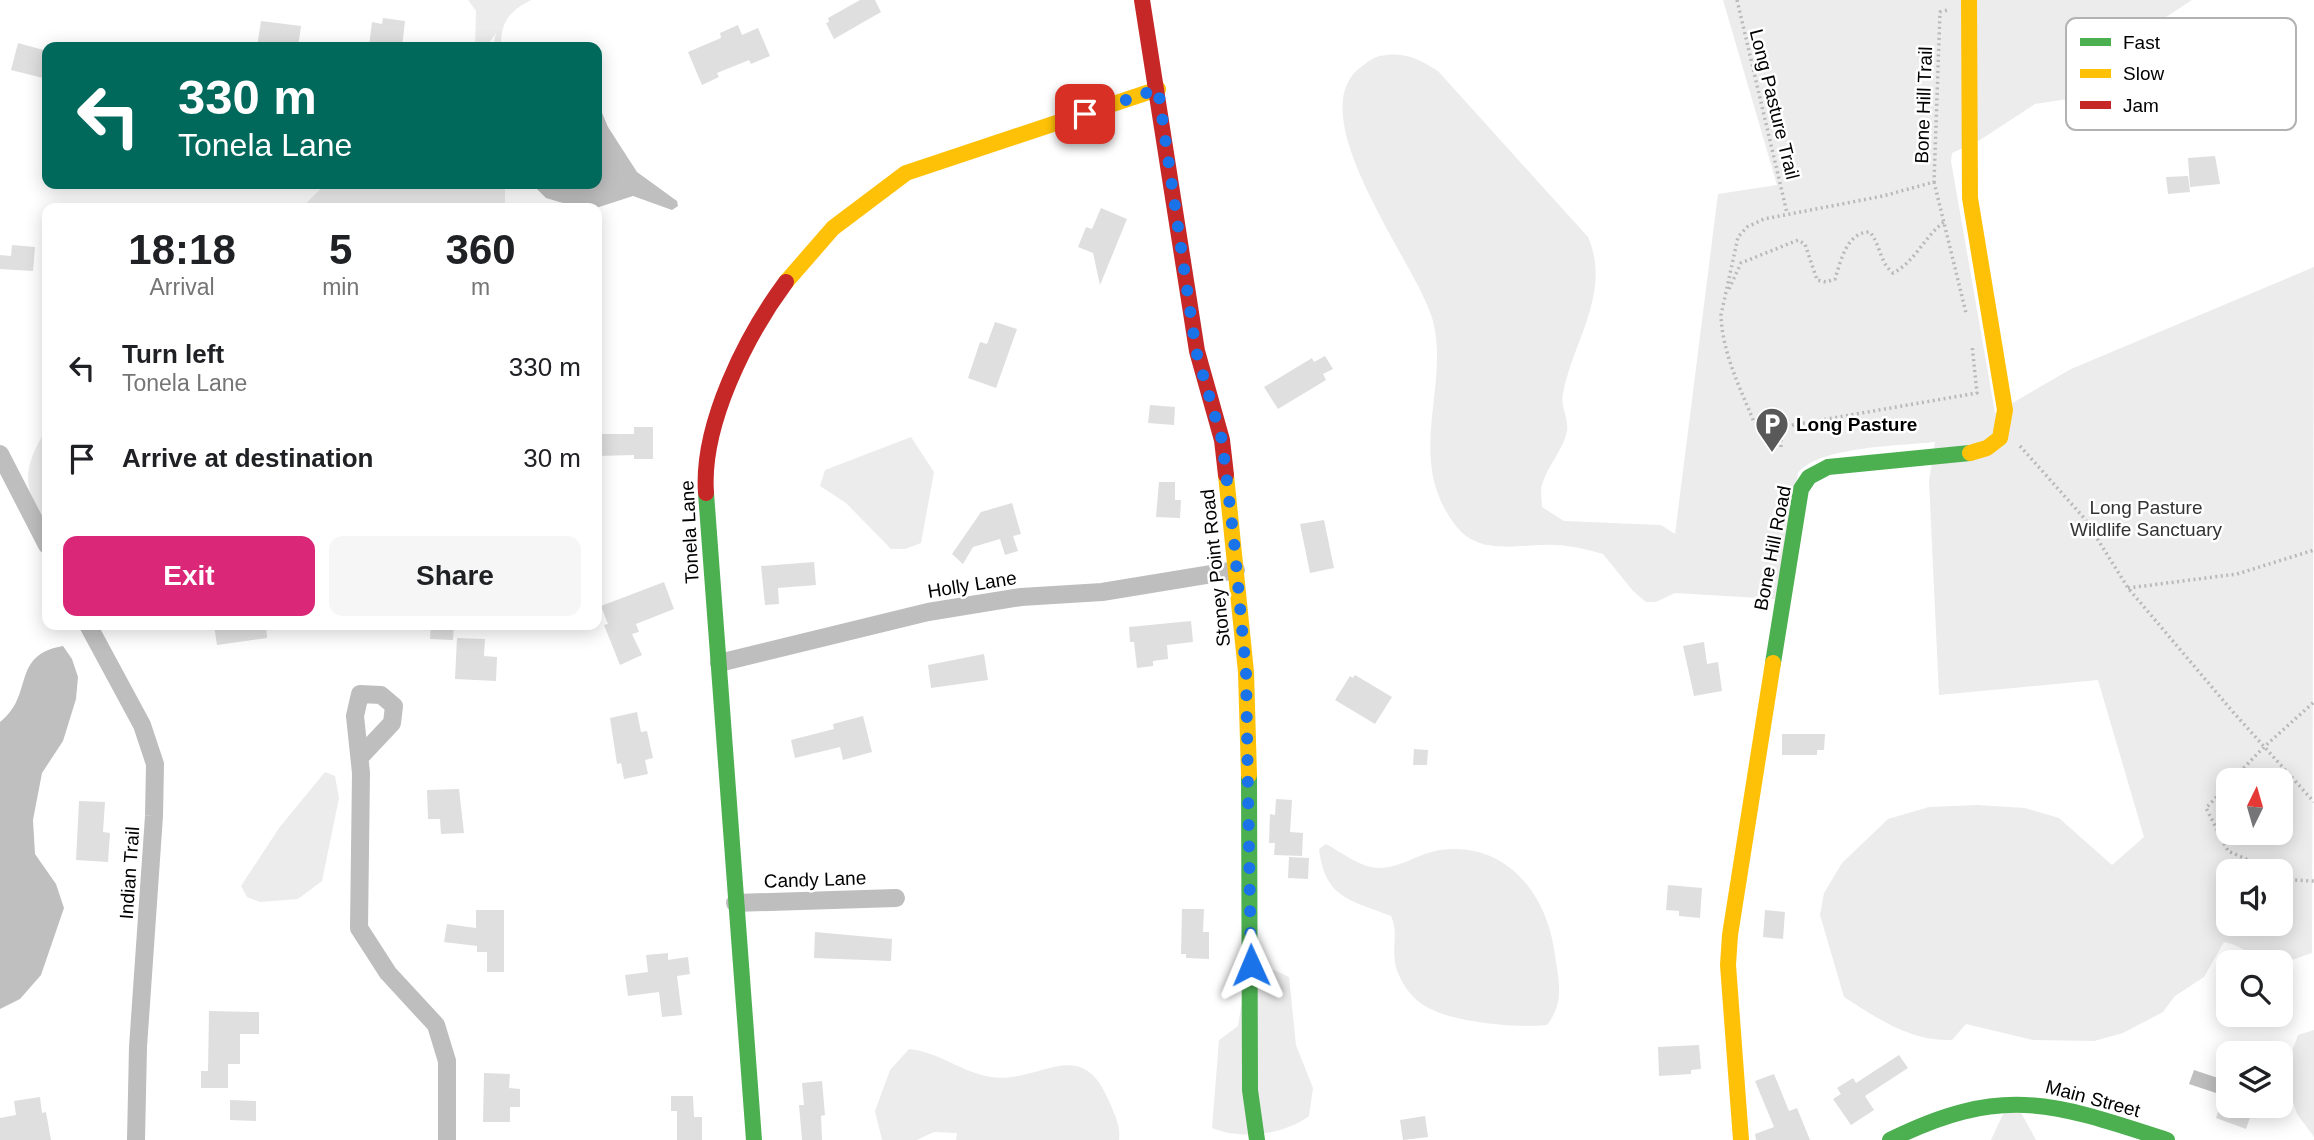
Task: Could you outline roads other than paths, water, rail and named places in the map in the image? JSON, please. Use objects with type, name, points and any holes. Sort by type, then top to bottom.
[{"type":"street","name":"Stoney Point Road","points":[[1142,0],[1158,89],[1196,351],[1222,440],[1236,570],[1246,672],[1251,860],[1250,1090],[1257,1140]]},
{"type":"street","name":"Bone Hill Road","points":[[1741,1140],[1728,965],[1730,934],[1801,489],[1810,477],[1828,467],[1964,455],[1986,450],[2003,436],[2007,417],[1970,198],[1969,2]]},
{"type":"street","name":"Tonela Lane","points":[[754,1140],[705,501],[707,459],[741,353],[784,284],[833,228],[906,173],[1158,89]]},
{"type":"street","points":[[1,462],[42,536]]},
{"type":"street","name":"Holly Lane","points":[[719,663],[928,612],[1021,597],[1102,592],[1236,570]]},
{"type":"street","name":"Indian Trail","points":[[91,630],[142,725],[155,764],[154,816],[138,1047],[136,1140]]},
{"type":"street","points":[[360,758],[359,928],[388,973],[436,1025],[443,1043],[449,1087],[447,1140]]},
{"type":"street","name":"Candy Lane","points":[[735,903],[896,898]]},
{"type":"street","name":"Main Street","points":[[1890,1140],[1938,1116],[1974,1105],[2000,1102],[2060,1108],[2166,1140]]},
{"type":"place","name":"Long Pasture","points":[[1772,454]]},
{"type":"park label","name":"Long Pasture Wildlife Sanctuary","points":[[2146,518]]}]
